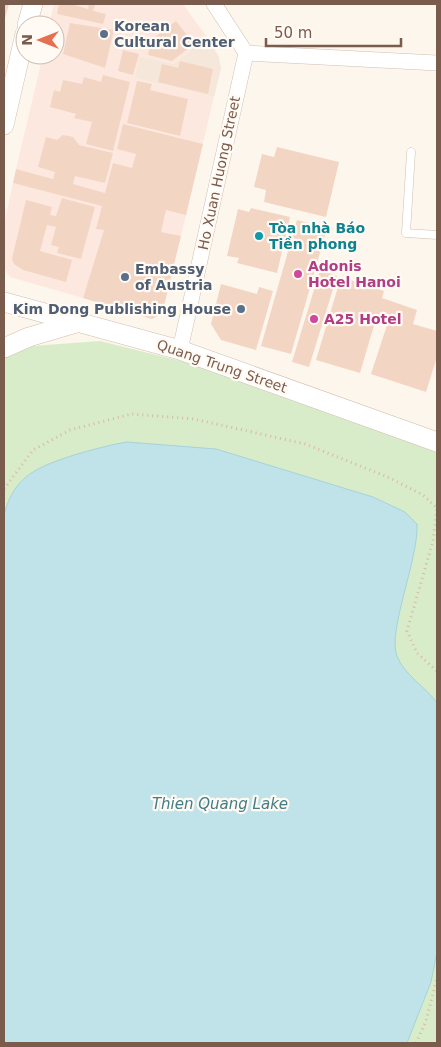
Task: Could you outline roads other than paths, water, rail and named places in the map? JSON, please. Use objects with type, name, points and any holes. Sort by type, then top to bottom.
[{"type":"street","points":[[214,4],[246,53],[437,63]]},
{"type":"street","name":"Ho Xuan Huong Street","points":[[180,350],[246,53]]},
{"type":"street","points":[[4,125],[10,68]]},
{"type":"street","name":"Quang Trung Street","points":[[4,302],[80,321],[180,350],[437,442]]},
{"type":"street","points":[[4,348],[29,337],[80,321]]},
{"type":"lane","points":[[412,152],[406,233],[437,235]]},
{"type":"water","name":"Thien Quang Lake","points":[[127,442],[216,449],[373,497],[405,512],[417,524],[413,556],[399,613],[395,645],[400,663],[437,703],[437,952],[431,982],[407,1043],[4,1043],[4,515],[14,490],[29,474],[74,455]]},
{"type":"place","name":"Korean Cultural Center","points":[[104,34]]},
{"type":"place","name":"Tòa nhà Báo Tiền phong","points":[[259,236]]},
{"type":"place","name":"Adonis Hotel Hanoi","points":[[298,274]]},
{"type":"place","name":"Embassy of Austria","points":[[125,277]]},
{"type":"place","name":"Kim Dong Publishing House","points":[[241,309]]},
{"type":"place","name":"A25 Hotel","points":[[314,319]]}]
